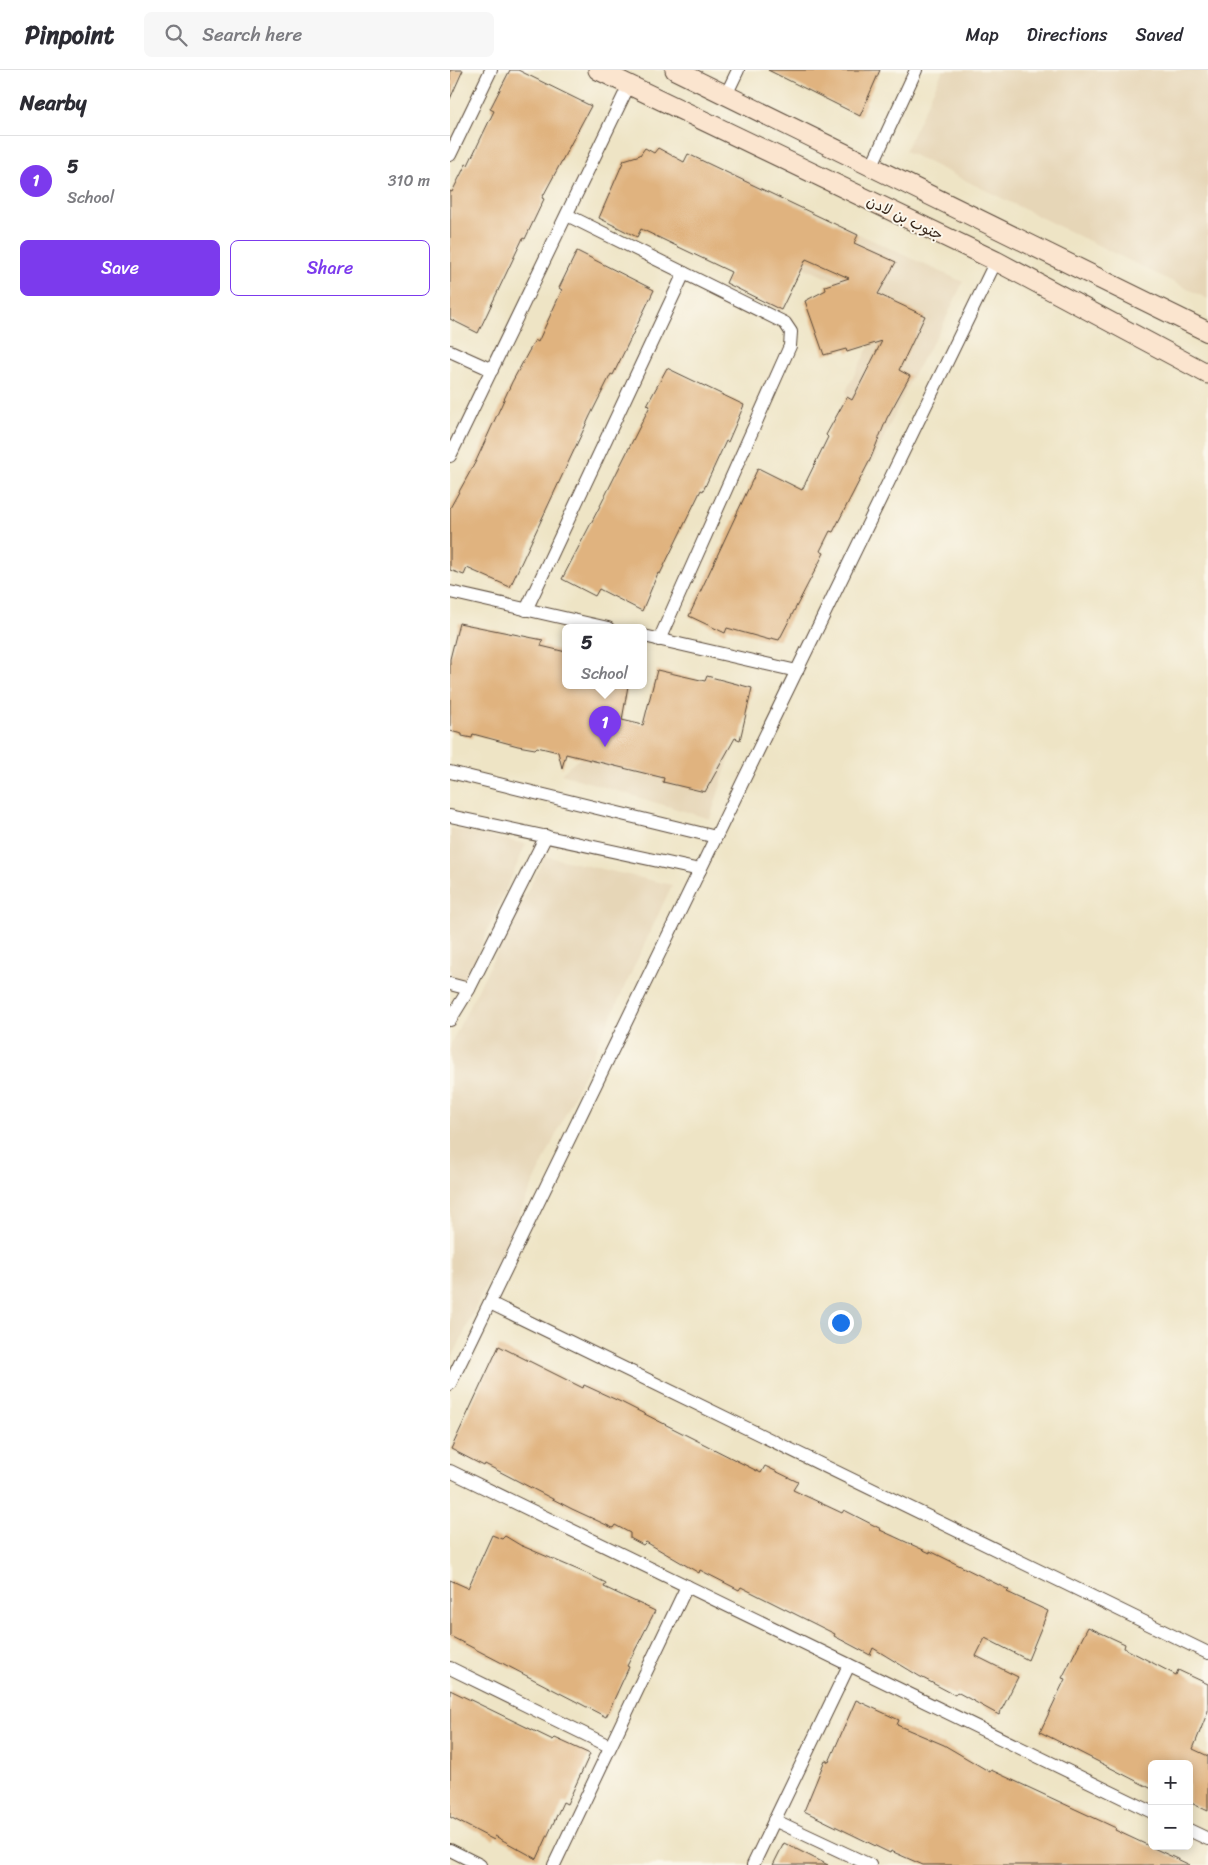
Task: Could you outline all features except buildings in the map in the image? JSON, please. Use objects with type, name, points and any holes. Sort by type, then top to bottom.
[{"type":"street","points":[[450,155],[491,70]]},
{"type":"street","name":"جنوب بن لادن","points":[[598,70],[996,261],[1208,374]]},
{"type":"street","points":[[675,70],[872,165],[1208,332]]},
{"type":"street","points":[[726,95],[738,70]]},
{"type":"street","points":[[872,165],[916,70]]},
{"type":"street","points":[[450,456],[629,85]]},
{"type":"street","points":[[567,214],[785,323],[791,332],[790,346],[659,640]]},
{"type":"street","points":[[450,1384],[996,261]]},
{"type":"street","points":[[526,610],[684,273]]},
{"type":"street","points":[[450,350],[492,370]]},
{"type":"street","points":[[450,592],[590,624]]},
{"type":"street","points":[[647,637],[797,671]]},
{"type":"street","points":[[450,772],[716,837]]},
{"type":"street","points":[[450,816],[700,870]]},
{"type":"street","points":[[450,1020],[469,989],[546,836]]},
{"type":"street","points":[[450,984],[469,989]]},
{"type":"street","points":[[490,1303],[1208,1652]]},
{"type":"street","points":[[450,1471],[1148,1810]]},
{"type":"street","points":[[554,1865],[609,1746],[687,1586]]},
{"type":"street","points":[[753,1865],[849,1665]]},
{"type":"street","points":[[450,1668],[609,1746]]},
{"type":"street","points":[[774,1820],[870,1865]]},
{"type":"street","points":[[1193,1832],[1208,1839]]},
{"type":"street","points":[[450,1850],[480,1865]]},
{"type":"shaded area","points":[[943,70],[1208,70],[1208,299],[905,151]]},
{"type":"shaded area","points":[[729,169],[865,237],[963,282],[942,327],[913,375],[872,463],[846,391],[890,305],[749,244]]},
{"type":"shaded area","points":[[625,719],[732,749],[710,819],[561,774]]},
{"type":"shaded area","points":[[450,828],[526,844],[465,982],[450,978]]},
{"type":"shaded area","points":[[545,856],[672,885],[450,1363],[450,1045]]},
{"type":"place","name":"5","points":[[605,747]]}]
